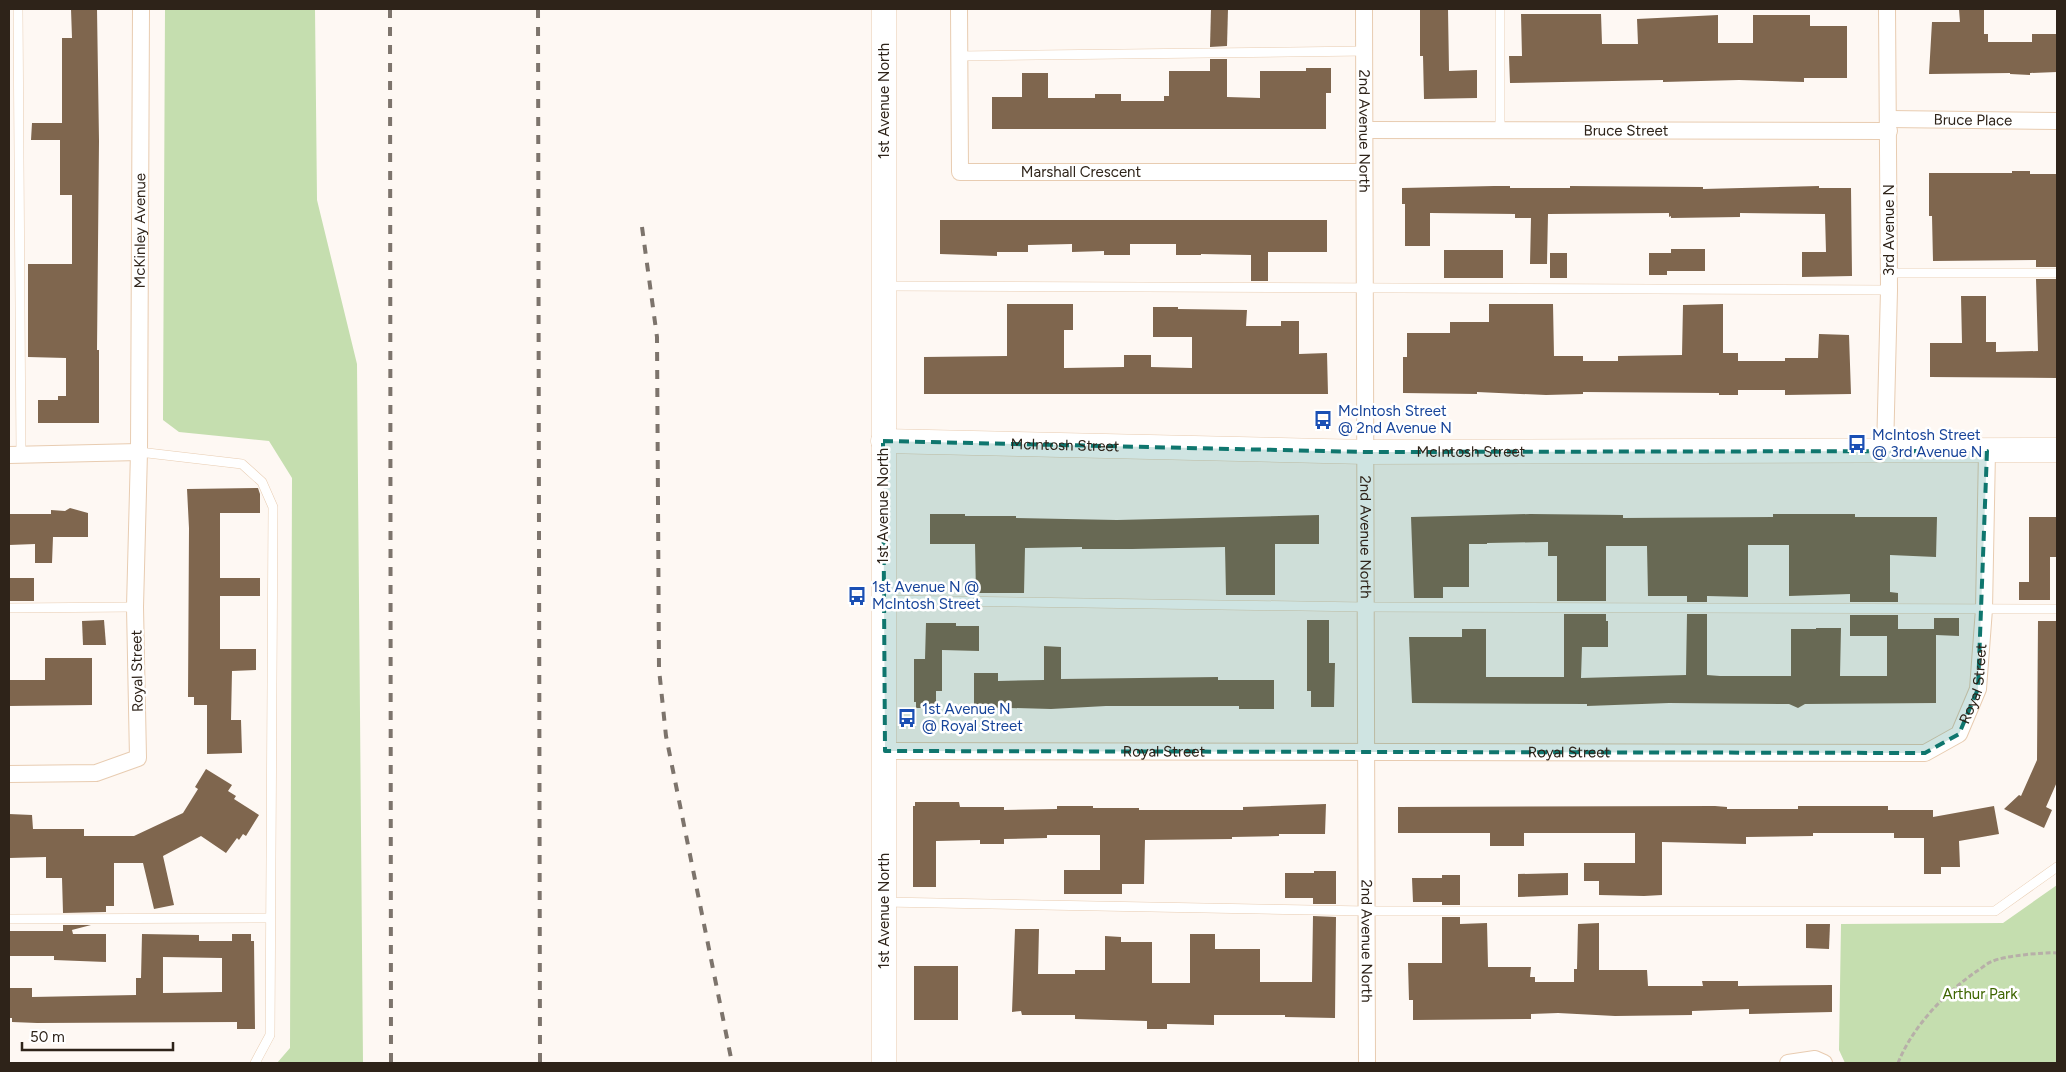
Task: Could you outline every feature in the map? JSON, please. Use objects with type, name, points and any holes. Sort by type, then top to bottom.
[{"type":"street","name":"McKinley Avenue","points":[[140,452],[141,9]]},
{"type":"street","name":"1st Avenue North","points":[[884,9],[884,1063]]},
{"type":"street","name":"Marshall Crescent","points":[[959,9],[960,172],[1364,172]]},
{"type":"street","name":"2nd Avenue North","points":[[1364,9],[1366,51],[1364,130],[1366,289],[1364,753],[1367,910],[1366,1063]]},
{"type":"street","name":"3rd Avenue N","points":[[1886,451],[1889,290],[1887,9]]},
{"type":"street","name":"Bruce Place","points":[[1889,125],[2057,121]]},
{"type":"street","name":"Bruce Street","points":[[1364,130],[1500,131],[1889,125]]},
{"type":"street","name":"McIntosh Street","points":[[883,441],[1366,452],[2057,450]]},
{"type":"street","name":"Royal Street","points":[[885,751],[1925,753],[1959,734],[1978,689],[1984,609],[1987,451]]},
{"type":"street","points":[[15,455],[140,452]]},
{"type":"street","name":"Royal Street","points":[[9,774],[96,773],[138,758],[135,607],[140,452]]},
{"type":"street","points":[[1788,1063],[1815,1060],[1824,1063]]},
{"type":"lane","points":[[15,455],[18,9]]},
{"type":"lane","points":[[1500,9],[1500,131]]},
{"type":"lane","points":[[959,56],[1366,51]]},
{"type":"lane","points":[[1889,273],[2057,273]]},
{"type":"lane","points":[[883,286],[1889,290]]},
{"type":"lane","points":[[140,452],[242,464],[262,482],[272,507],[270,1035],[255,1063]]},
{"type":"lane","points":[[883,600],[1366,607],[2057,609]]},
{"type":"lane","points":[[9,608],[135,607]]},
{"type":"lane","points":[[884,902],[1367,910],[1994,910],[2057,867]]},
{"type":"lane","points":[[9,919],[270,918]]},
{"type":"path","points":[[1898,1063],[1903,1051],[1928,1015],[1955,986],[1993,960],[2045,952],[2057,953]]},
{"type":"highlighted area","points":[[883,441],[1366,452],[1987,451],[1978,689],[1959,734],[1925,753],[885,751]]},
{"type":"green space","points":[[165,9],[315,9],[317,200],[357,364],[363,1063],[277,1063],[290,1048],[292,478],[269,441],[179,432],[163,420]]},
{"type":"green space","name":"Arthur Park","points":[[2057,885],[2057,1063],[1845,1063],[1839,1050],[1841,924],[2003,923]]},
{"type":"building","points":[[71,9],[97,9],[99,141],[97,350],[99,350],[99,423],[38,423],[38,400],[58,400],[58,396],[66,396],[66,358],[28,357],[28,264],[72,264],[72,195],[60,195],[60,140],[31,140],[32,123],[62,123],[62,38],[72,38]]},
{"type":"building","points":[[1211,9],[1228,9],[1227,46],[1210,47]]},
{"type":"building","points":[[1420,9],[1448,9],[1449,71],[1477,70],[1477,98],[1424,99],[1423,56],[1420,56]]},
{"type":"building","points":[[1959,9],[1984,9],[1984,34],[1988,34],[1988,42],[2032,42],[2032,34],[2057,34],[2057,72],[2030,73],[2030,75],[2010,73],[1929,74],[1932,22],[1960,22]]},
{"type":"building","points":[[1521,14],[1601,14],[1602,44],[1638,44],[1637,19],[1718,15],[1718,43],[1753,43],[1753,15],[1810,15],[1810,26],[1847,26],[1847,78],[1804,78],[1804,82],[1739,80],[1663,82],[1663,80],[1510,83],[1509,56],[1522,56]]},
{"type":"building","points":[[1210,59],[1227,59],[1227,97],[1260,98],[1260,71],[1306,71],[1306,68],[1331,68],[1331,93],[1326,93],[1326,129],[992,129],[992,97],[1022,97],[1022,73],[1048,73],[1048,98],[1095,98],[1095,94],[1121,94],[1121,101],[1164,101],[1164,96],[1169,96],[1169,71],[1210,71]]},
{"type":"building","points":[[2012,171],[2030,171],[2030,174],[2057,174],[2057,267],[2036,267],[2036,260],[1933,261],[1932,216],[1929,216],[1929,173],[2012,173]]},
{"type":"building","points":[[1510,186],[1510,188],[1570,188],[1570,186],[1703,187],[1703,189],[1819,186],[1819,188],[1851,188],[1852,276],[1802,277],[1802,252],[1826,252],[1825,214],[1740,213],[1740,217],[1671,218],[1669,213],[1548,214],[1547,264],[1530,264],[1531,218],[1515,218],[1515,214],[1430,213],[1430,246],[1405,246],[1405,204],[1402,204],[1402,188]]},
{"type":"building","points":[[940,220],[1327,220],[1327,252],[1268,252],[1268,281],[1251,281],[1251,255],[1176,255],[1176,244],[1130,244],[1130,255],[1104,255],[1104,251],[1072,252],[1072,244],[1028,245],[1028,252],[997,252],[997,256],[940,254]]},
{"type":"building","points":[[1671,249],[1705,249],[1705,271],[1667,271],[1667,275],[1649,275],[1649,253],[1671,253]]},
{"type":"building","points":[[1444,250],[1503,250],[1503,278],[1444,278]]},
{"type":"building","points":[[1550,253],[1567,253],[1567,278],[1550,278]]},
{"type":"building","points":[[2036,279],[2057,279],[2057,378],[1930,377],[1930,343],[1962,343],[1961,296],[1986,296],[1986,342],[1996,342],[1996,352],[2038,351]]},
{"type":"building","points":[[1007,304],[1073,304],[1073,330],[1064,330],[1064,368],[1124,367],[1124,355],[1151,355],[1151,367],[1192,368],[1192,337],[1153,337],[1153,307],[1247,310],[1246,326],[1281,326],[1281,321],[1299,321],[1299,354],[1327,353],[1328,394],[924,394],[924,357],[1007,356]]},
{"type":"building","points":[[1489,304],[1553,304],[1554,356],[1583,356],[1583,361],[1618,361],[1618,356],[1682,355],[1683,305],[1723,304],[1723,353],[1738,353],[1738,361],[1785,361],[1785,358],[1818,358],[1819,334],[1849,335],[1851,394],[1785,395],[1785,390],[1738,390],[1738,395],[1719,395],[1719,393],[1583,392],[1583,394],[1546,395],[1477,392],[1477,394],[1403,393],[1403,357],[1407,357],[1407,333],[1450,333],[1450,322],[1489,322]]},
{"type":"building","points":[[258,488],[260,494],[260,513],[220,513],[220,578],[260,578],[260,596],[220,596],[220,649],[256,649],[256,670],[232,671],[231,720],[241,720],[242,753],[207,754],[207,705],[194,705],[194,697],[188,697],[189,528],[187,489]]},
{"type":"building","points":[[70,508],[88,513],[88,537],[53,537],[52,563],[35,563],[35,544],[9,545],[9,514],[51,514],[51,510],[65,511]]},
{"type":"building","points":[[930,514],[1117,520],[1319,515],[1319,544],[1275,544],[1275,595],[1226,595],[1225,547],[1132,549],[1082,549],[1082,547],[1025,548],[1024,593],[976,593],[975,544],[930,544]]},
{"type":"building","points":[[1530,514],[1623,515],[1623,518],[1773,517],[1773,514],[1937,517],[1936,557],[1890,555],[1890,592],[1898,593],[1898,602],[1850,602],[1850,594],[1789,596],[1789,545],[1748,545],[1748,597],[1707,596],[1707,602],[1687,602],[1687,596],[1648,596],[1647,546],[1606,546],[1606,601],[1557,601],[1557,556],[1548,556],[1548,542],[1469,544],[1469,587],[1443,587],[1443,598],[1414,598],[1411,517]]},
{"type":"building","points":[[2029,517],[2057,517],[2057,557],[2050,557],[2050,600],[2019,600],[2019,582],[2029,582]]},
{"type":"building","points":[[9,578],[34,578],[34,601],[9,601]]},
{"type":"building","points":[[1564,614],[1606,614],[1606,621],[1608,621],[1608,647],[1582,647],[1581,678],[1686,675],[1687,614],[1707,614],[1707,675],[1791,676],[1791,629],[1841,628],[1840,676],[1887,676],[1887,636],[1850,636],[1850,615],[1898,615],[1898,629],[1934,629],[1934,618],[1959,618],[1959,636],[1936,635],[1936,703],[1805,704],[1798,708],[1789,704],[1669,703],[1587,706],[1587,704],[1412,703],[1409,637],[1462,637],[1462,629],[1486,629],[1486,677],[1564,677]]},
{"type":"building","points":[[104,620],[106,645],[83,645],[82,621]]},
{"type":"building","points":[[1307,620],[1329,620],[1329,663],[1335,663],[1334,707],[1311,707],[1311,691],[1307,691]]},
{"type":"building","points":[[2038,621],[2057,621],[2057,782],[2046,807],[2052,810],[2044,828],[2004,809],[2019,795],[2021,796],[2037,760]]},
{"type":"building","points":[[926,623],[956,623],[956,626],[979,626],[979,651],[942,650],[942,691],[936,691],[936,708],[916,708],[916,702],[914,702],[914,659],[925,659]]},
{"type":"building","points":[[1044,646],[1061,647],[1061,679],[1218,677],[1218,680],[1274,680],[1274,709],[1239,709],[1239,706],[1106,706],[1051,709],[974,707],[974,673],[998,673],[998,681],[1044,680]]},
{"type":"building","points":[[45,658],[92,658],[92,705],[9,706],[9,680],[45,680]]},
{"type":"building","points":[[206,769],[232,785],[228,791],[236,796],[234,799],[259,815],[246,836],[243,834],[239,840],[237,838],[226,853],[201,836],[163,856],[174,905],[154,909],[143,863],[114,863],[114,906],[106,906],[106,912],[63,913],[62,878],[46,878],[46,857],[9,858],[9,814],[32,815],[33,829],[84,829],[84,836],[134,836],[183,813],[198,789],[195,787]]},
{"type":"building","points":[[915,802],[959,802],[960,807],[1004,807],[1004,810],[1057,809],[1057,806],[1093,806],[1093,808],[1139,808],[1139,810],[1243,810],[1243,807],[1326,804],[1325,834],[1279,834],[1279,836],[1232,837],[1232,839],[1145,840],[1144,884],[1122,884],[1122,894],[1064,894],[1064,870],[1100,870],[1100,835],[1047,835],[1047,838],[1004,839],[1004,844],[980,844],[980,840],[936,841],[936,887],[913,887],[913,806],[915,806]]},
{"type":"building","points":[[1798,806],[1888,806],[1888,810],[1933,810],[1933,817],[1994,806],[1999,834],[1959,841],[1960,867],[1941,867],[1941,874],[1924,874],[1924,838],[1894,838],[1894,833],[1813,833],[1813,836],[1746,837],[1746,844],[1662,842],[1662,895],[1644,896],[1599,895],[1599,881],[1584,881],[1584,863],[1635,863],[1635,833],[1524,833],[1524,846],[1490,846],[1490,833],[1398,833],[1398,807],[1727,807],[1727,809],[1798,809]]},
{"type":"building","points":[[1314,871],[1336,871],[1336,904],[1313,904],[1313,898],[1285,898],[1285,873],[1314,873]]},
{"type":"building","points":[[1568,873],[1568,895],[1518,897],[1518,874]]},
{"type":"building","points":[[1442,875],[1460,875],[1460,905],[1442,905],[1442,902],[1413,902],[1412,878],[1442,878]]},
{"type":"building","points":[[1313,916],[1336,917],[1335,1018],[1285,1017],[1285,1015],[1214,1015],[1214,1025],[1167,1024],[1167,1029],[1147,1029],[1147,1021],[1075,1019],[1075,1015],[1022,1015],[1021,1011],[1012,1012],[1015,929],[1039,929],[1038,974],[1075,974],[1075,970],[1105,970],[1105,936],[1121,937],[1121,942],[1152,942],[1152,983],[1190,983],[1190,934],[1215,934],[1215,949],[1260,949],[1260,982],[1312,982]]},
{"type":"building","points":[[1442,917],[1460,917],[1460,924],[1487,923],[1488,967],[1531,967],[1530,977],[1535,977],[1535,982],[1574,982],[1574,969],[1577,969],[1578,924],[1599,923],[1599,970],[1647,970],[1648,986],[1703,986],[1702,981],[1738,981],[1738,986],[1832,985],[1832,1012],[1749,1014],[1749,1009],[1692,1011],[1692,1015],[1615,1016],[1558,1013],[1531,1014],[1531,1019],[1413,1020],[1413,1000],[1409,1000],[1408,963],[1442,963]]},
{"type":"building","points":[[1806,924],[1830,924],[1829,949],[1806,948]]},
{"type":"building","points":[[63,925],[91,925],[68,931],[72,930],[73,934],[106,934],[106,962],[54,960],[54,956],[9,956],[9,931],[63,931]]},
{"type":"building","points":[[142,934],[199,935],[199,941],[232,941],[232,934],[251,934],[251,941],[254,941],[255,1029],[237,1029],[237,1022],[37,1023],[12,1022],[12,1018],[9,1018],[9,988],[32,988],[32,997],[136,995],[136,978],[141,978]],"holes":[[[163,957],[222,958],[222,992],[163,993]]]},
{"type":"building","points":[[914,966],[958,966],[958,1020],[914,1020]]},
{"type":"railway","points":[[390,9],[391,1063]]},
{"type":"railway","points":[[538,9],[540,1063]]},
{"type":"railway","points":[[642,227],[657,337],[659,669],[666,736],[732,1063]]},
{"type":"place","name":"McIntosh Street @ 2nd Avenue N","points":[[1323,420]]},
{"type":"place","name":"McIntosh Street @ 3rd Avenue N","points":[[1857,444]]},
{"type":"place","name":"1st Avenue N @ McIntosh Street","points":[[857,596]]},
{"type":"place","name":"1st Avenue N @ Royal Street","points":[[907,718]]}]
